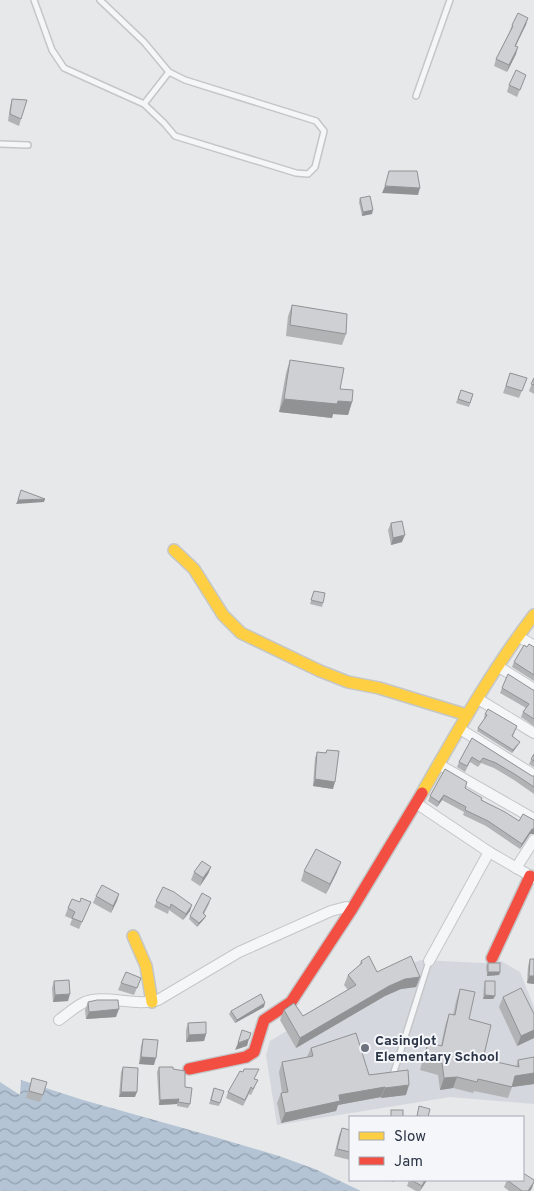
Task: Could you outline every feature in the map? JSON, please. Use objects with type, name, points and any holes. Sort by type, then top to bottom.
[{"type":"street","points":[[174,550],[194,569],[223,616],[241,633],[320,671],[348,682],[379,688],[467,715]]},
{"type":"street","points":[[189,1069],[246,1057],[254,1052],[264,1020],[291,1002],[352,909],[467,715],[518,636],[534,615]]},
{"type":"street","points":[[518,636],[534,646]]},
{"type":"street","points":[[499,667],[534,689]]},
{"type":"street","points":[[478,699],[534,733]]},
{"type":"street","points":[[460,729],[534,775]]},
{"type":"street","points":[[438,764],[534,819]]},
{"type":"street","points":[[416,803],[489,852],[532,877],[492,958]]},
{"type":"street","points":[[516,868],[534,840]]},
{"type":"street","points":[[429,960],[489,852]]},
{"type":"street","points":[[59,1020],[85,1002],[116,1000],[143,1003],[158,1000],[239,952],[331,912],[346,907],[352,909]]},
{"type":"street","points":[[133,936],[146,966],[152,1002]]},
{"type":"lane","points":[[34,0],[52,50],[64,68],[144,104],[175,136],[296,173],[308,174],[314,167],[324,132],[316,121],[185,80],[170,72],[144,42],[100,0]]},
{"type":"lane","points":[[416,96],[450,0]]},
{"type":"lane","points":[[144,104],[170,72]]},
{"type":"lane","points":[[0,144],[28,145]]},
{"type":"lane","points":[[393,1075],[429,960]]},
{"type":"shaded area","name":"Casinglot Elementary School","points":[[421,960],[483,963],[501,961],[520,972],[534,1007],[534,1104],[450,1097],[277,1125],[266,1055],[270,1041],[377,977]]},
{"type":"water","points":[[21,1080],[83,1100],[279,1156],[315,1169],[361,1191],[0,1191],[0,1082],[20,1095]]},
{"type":"building","points":[[518,13],[528,18],[515,46],[518,47],[509,65],[496,59]]},
{"type":"building","points":[[516,70],[526,75],[520,90],[509,85]]},
{"type":"building","points":[[12,99],[27,100],[21,119],[10,114]]},
{"type":"building","points":[[389,171],[417,171],[420,188],[385,186]]},
{"type":"building","points":[[370,196],[373,210],[363,212],[360,198]]},
{"type":"building","points":[[292,305],[347,314],[346,334],[290,325]]},
{"type":"building","points":[[290,360],[344,368],[340,389],[353,390],[352,402],[338,401],[337,404],[284,399]]},
{"type":"building","points":[[510,373],[527,378],[522,391],[506,386]]},
{"type":"building","points":[[461,390],[473,394],[470,403],[458,399]]},
{"type":"building","points":[[21,490],[45,499],[18,500]]},
{"type":"building","points":[[402,521],[405,535],[393,538],[391,523]]},
{"type":"building","points":[[314,591],[325,593],[323,603],[311,600]]},
{"type":"building","points":[[529,644],[534,647],[534,675],[514,662],[524,645],[527,647]]},
{"type":"building","points":[[508,674],[534,690],[534,719],[523,712],[529,704],[502,688]]},
{"type":"building","points":[[488,709],[517,726],[512,736],[520,742],[513,750],[478,728],[487,715],[485,714]]},
{"type":"building","points":[[472,738],[534,776],[534,787],[496,763],[483,758],[480,762],[472,757],[467,766],[459,762]]},
{"type":"building","points":[[327,750],[339,751],[335,782],[315,779],[317,752],[326,753]]},
{"type":"building","points":[[445,769],[467,782],[465,788],[482,798],[481,800],[519,821],[523,814],[534,820],[534,829],[532,829],[522,844],[488,821],[465,810],[466,807],[444,795],[439,802],[430,796]]},
{"type":"building","points":[[316,849],[341,862],[330,884],[304,871]]},
{"type":"building","points":[[202,861],[211,867],[203,878],[194,872]]},
{"type":"building","points":[[102,885],[119,894],[113,906],[96,896]]},
{"type":"building","points":[[163,887],[174,892],[192,905],[186,914],[171,904],[170,908],[156,901]]},
{"type":"building","points":[[202,893],[211,898],[203,913],[206,916],[199,923],[190,916]]},
{"type":"building","points":[[81,898],[91,902],[82,922],[72,918],[75,912],[68,908],[72,899],[80,902]]},
{"type":"building","points":[[369,956],[377,972],[411,956],[420,977],[405,979],[389,986],[300,1038],[284,1010],[294,1003],[303,1016],[356,985],[348,975],[362,963],[361,961]]},
{"type":"building","points":[[530,959],[534,959],[534,976],[529,976]]},
{"type":"building","points":[[488,963],[500,963],[500,972],[488,972]]},
{"type":"building","points":[[126,972],[141,978],[137,988],[121,983]]},
{"type":"building","points":[[69,980],[70,994],[55,995],[54,981]]},
{"type":"building","points":[[485,981],[495,981],[495,996],[485,995]]},
{"type":"building","points":[[521,988],[534,1014],[534,1030],[521,1036],[503,997]]},
{"type":"building","points":[[460,989],[475,992],[469,1019],[491,1025],[483,1059],[519,1067],[518,1060],[534,1057],[534,1073],[515,1076],[512,1087],[478,1079],[477,1082],[457,1077],[444,1078],[442,1063],[424,1059],[428,1043],[442,1046],[449,1014],[455,1015]]},
{"type":"building","points":[[261,994],[265,1003],[237,1020],[231,1011]]},
{"type":"building","points":[[118,1000],[119,1009],[89,1012],[88,1002]]},
{"type":"building","points":[[206,1022],[206,1034],[189,1035],[188,1023]]},
{"type":"building","points":[[242,1030],[251,1033],[249,1039],[238,1043]]},
{"type":"building","points":[[356,1033],[369,1075],[408,1070],[409,1085],[339,1095],[340,1101],[285,1113],[281,1093],[288,1092],[282,1062],[313,1056],[311,1048]]},
{"type":"building","points":[[143,1039],[158,1040],[156,1058],[141,1057]]},
{"type":"building","points":[[123,1067],[138,1068],[137,1092],[121,1092]]},
{"type":"building","points":[[159,1067],[173,1067],[173,1069],[185,1071],[185,1087],[192,1088],[190,1104],[178,1102],[179,1099],[160,1100]]},
{"type":"building","points":[[244,1069],[259,1069],[254,1079],[258,1080],[253,1089],[251,1087],[245,1100],[228,1092],[240,1071],[243,1072]]},
{"type":"building","points":[[32,1078],[47,1082],[43,1095],[29,1091]]},
{"type":"building","points":[[214,1088],[224,1091],[220,1103],[211,1100]]},
{"type":"building","points":[[419,1106],[430,1109],[428,1116],[417,1116]]},
{"type":"building","points":[[391,1110],[403,1110],[403,1116],[391,1116]]},
{"type":"building","points":[[342,1128],[349,1130],[349,1152],[337,1149]]},
{"type":"building","points":[[524,1174],[534,1180],[534,1182],[528,1191],[522,1191],[508,1181],[524,1181]]},
{"type":"building","points":[[413,1181],[424,1181],[422,1186]]},
{"type":"traffic: slow","points":[[174,550],[194,569],[223,615],[241,633],[320,671],[348,682],[379,688],[467,715]]},
{"type":"traffic: slow","points":[[422,793],[489,680],[534,615]]},
{"type":"traffic: slow","points":[[133,936],[146,966],[152,1002]]},
{"type":"traffic: jam","points":[[189,1069],[246,1057],[254,1052],[264,1020],[291,1002],[352,909],[422,793]]},
{"type":"traffic: jam","points":[[492,958],[530,876]]},
{"type":"place","name":"Casinglot Elementary School","points":[[365,1048]]}]
